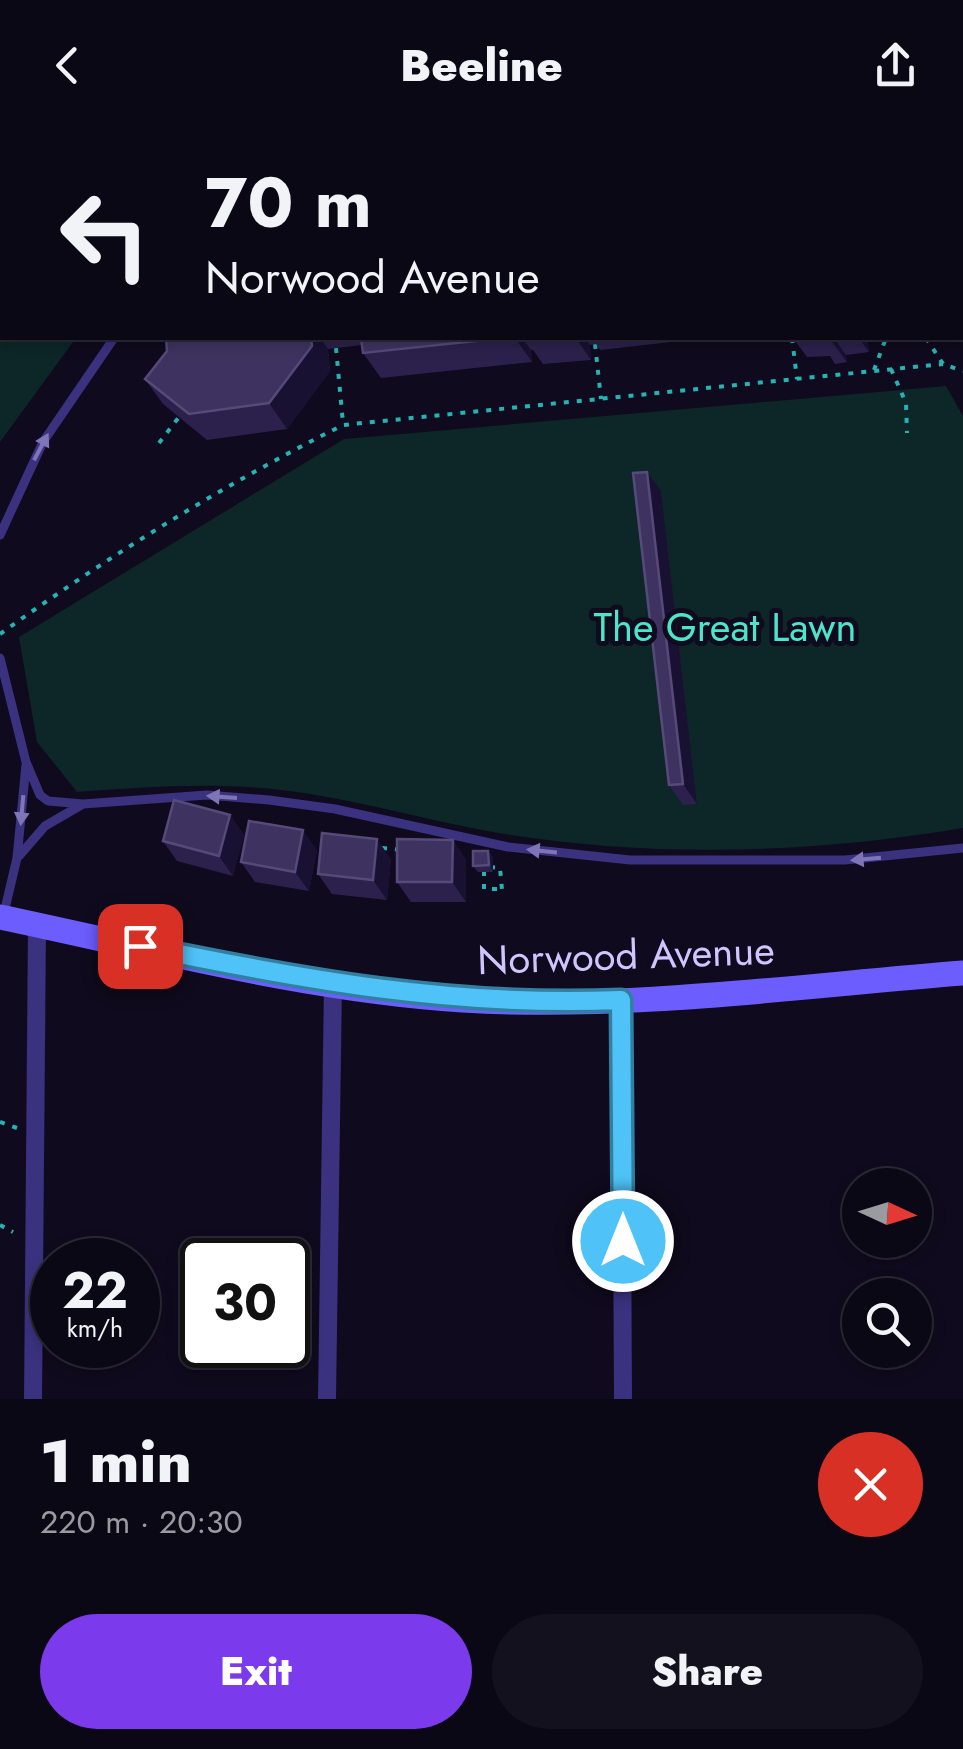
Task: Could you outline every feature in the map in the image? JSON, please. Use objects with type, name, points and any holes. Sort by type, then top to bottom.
[{"type":"main road","name":"Norwood Avenue","points":[[1,918],[333,984],[464,1000],[621,1000],[963,973]]},
{"type":"street","points":[[33,1399],[37,926]]},
{"type":"street","points":[[328,1399],[333,984]]},
{"type":"street","points":[[621,1000],[623,1399]]},
{"type":"lane","points":[[0,535],[43,442],[113,340]]},
{"type":"lane","points":[[0,658],[26,762],[40,795],[48,800],[83,804],[176,795],[269,800],[335,809],[508,847],[630,860],[833,861],[963,848]]},
{"type":"lane","points":[[1,918],[17,858],[26,762]]},
{"type":"lane","points":[[17,858],[46,826],[83,804]]},
{"type":"path","points":[[792,340],[798,379]]},
{"type":"path","points":[[874,370],[885,340]]},
{"type":"path","points":[[927,340],[942,364]]},
{"type":"path","points":[[595,344],[602,398]]},
{"type":"path","points":[[336,348],[343,425]]},
{"type":"path","points":[[842,363],[843,374]]},
{"type":"path","points":[[0,634],[54,593],[257,468],[343,425],[942,364],[963,371]]},
{"type":"path","points":[[891,369],[906,403],[907,433]]},
{"type":"path","points":[[159,443],[179,418]]},
{"type":"path","points":[[380,848],[411,850]]},
{"type":"path","points":[[484,866],[500,868],[501,890],[484,889],[484,866]]},
{"type":"green space","points":[[0,340],[75,340],[0,442]]},
{"type":"green space","name":"The Great Lawn","points":[[946,386],[963,416],[963,828],[794,847],[680,849],[567,842],[482,830],[281,790],[204,786],[77,792],[37,742],[19,637],[344,439]]},
{"type":"building","points":[[166,340],[311,340],[312,346],[269,403],[189,414],[145,379],[167,351]]},
{"type":"building","points":[[361,340],[485,340],[363,353]]},
{"type":"building","points":[[647,472],[683,784],[669,785],[633,473]]},
{"type":"building","points":[[174,800],[230,815],[219,856],[163,841]]},
{"type":"building","points":[[249,821],[303,830],[295,872],[241,862]]},
{"type":"building","points":[[322,833],[377,839],[373,880],[318,874]]},
{"type":"building","points":[[397,839],[453,840],[452,882],[397,882]]},
{"type":"building","points":[[473,851],[488,851],[489,865],[473,866]]},
{"type":"route","points":[[140,946],[408,995],[464,1000],[621,1000],[623,1241]]}]
